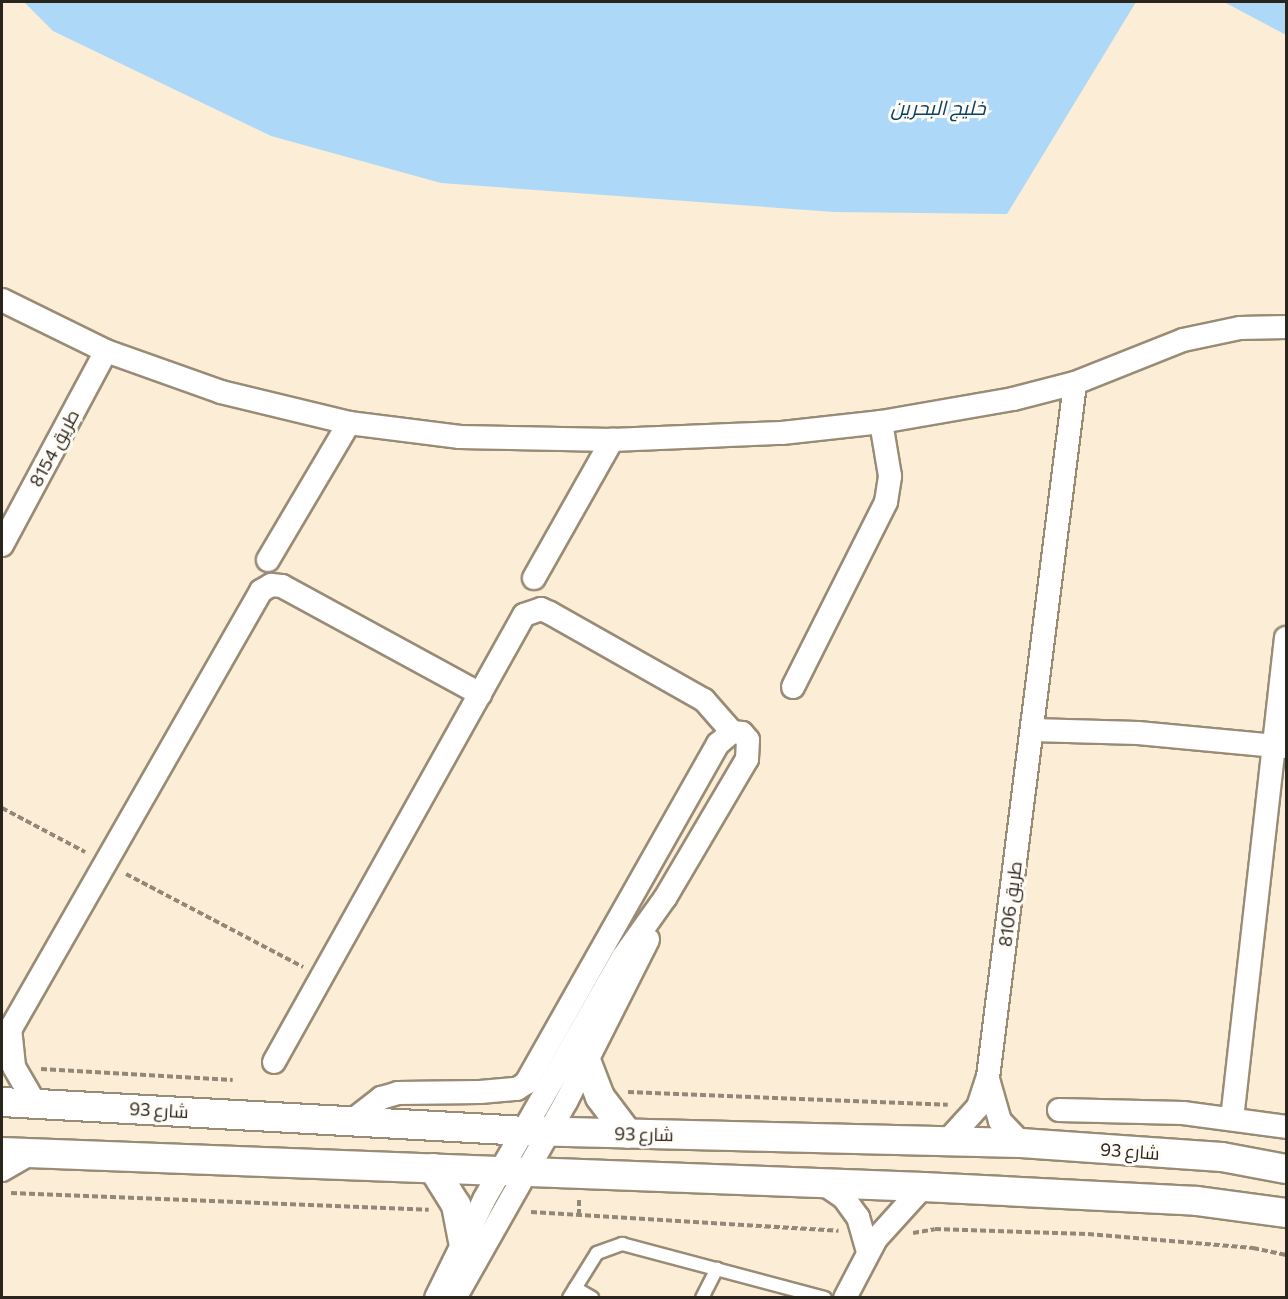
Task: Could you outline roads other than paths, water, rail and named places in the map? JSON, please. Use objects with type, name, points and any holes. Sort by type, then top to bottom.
[{"type":"street","points":[[2,300],[106,351],[221,392],[349,423],[460,437],[612,440],[759,435],[881,423],[1013,399],[1076,383],[1184,340],[1240,328],[1287,327]]},
{"type":"street","name":"طريق 8154","points":[[2,545],[106,351]]},
{"type":"street","name":"طريق 8106","points":[[948,1140],[978,1107],[988,1077],[1076,383]]},
{"type":"street","points":[[268,560],[349,423]]},
{"type":"street","points":[[793,687],[886,502],[890,476],[881,423]]},
{"type":"street","points":[[534,578],[612,440]]},
{"type":"street","points":[[36,1105],[14,1067],[6,1036],[261,591],[271,585],[292,591],[480,694]]},
{"type":"street","points":[[274,1062],[524,615],[541,609],[704,700],[732,732],[742,733],[748,740],[747,759],[665,898],[623,957],[538,1131],[514,1173],[455,1298]]},
{"type":"street","points":[[1232,1119],[1280,746],[1287,639]]},
{"type":"street","points":[[1032,730],[1138,733],[1280,746]]},
{"type":"street","points":[[353,1120],[381,1098],[398,1093],[506,1090],[526,1083],[718,744],[732,732]]},
{"type":"street","points":[[538,1131],[587,1063],[665,898]]},
{"type":"street","points":[[587,1063],[600,1097],[628,1134]]},
{"type":"street","name":"طريق 8106","points":[[988,1077],[1000,1121],[1022,1143]]},
{"type":"street","name":"شارع 93","points":[[2,1102],[538,1131],[1022,1143],[1222,1157],[1287,1169]]},
{"type":"street","points":[[1059,1110],[1232,1119],[1287,1127]]},
{"type":"street","points":[[2,1152],[923,1187],[1197,1201],[1287,1213]]},
{"type":"street","points":[[2,1170],[30,1154]]},
{"type":"street","points":[[433,1168],[456,1205],[463,1240]]},
{"type":"street","points":[[436,1298],[463,1240],[514,1173]]},
{"type":"street","points":[[825,1185],[844,1198],[858,1217],[868,1253]]},
{"type":"street","points":[[845,1298],[868,1253],[890,1220],[923,1187]]},
{"type":"lane","points":[[592,1298],[572,1293],[597,1253],[609,1246],[629,1246],[717,1269],[791,1293],[825,1298]]},
{"type":"lane","points":[[702,1298],[717,1269]]},
{"type":"water","name":"خليج البحرين","points":[[24,2],[1136,2],[1007,214],[834,212],[441,183],[271,136],[53,31]]},
{"type":"water","points":[[1224,2],[1286,2],[1286,35]]}]
